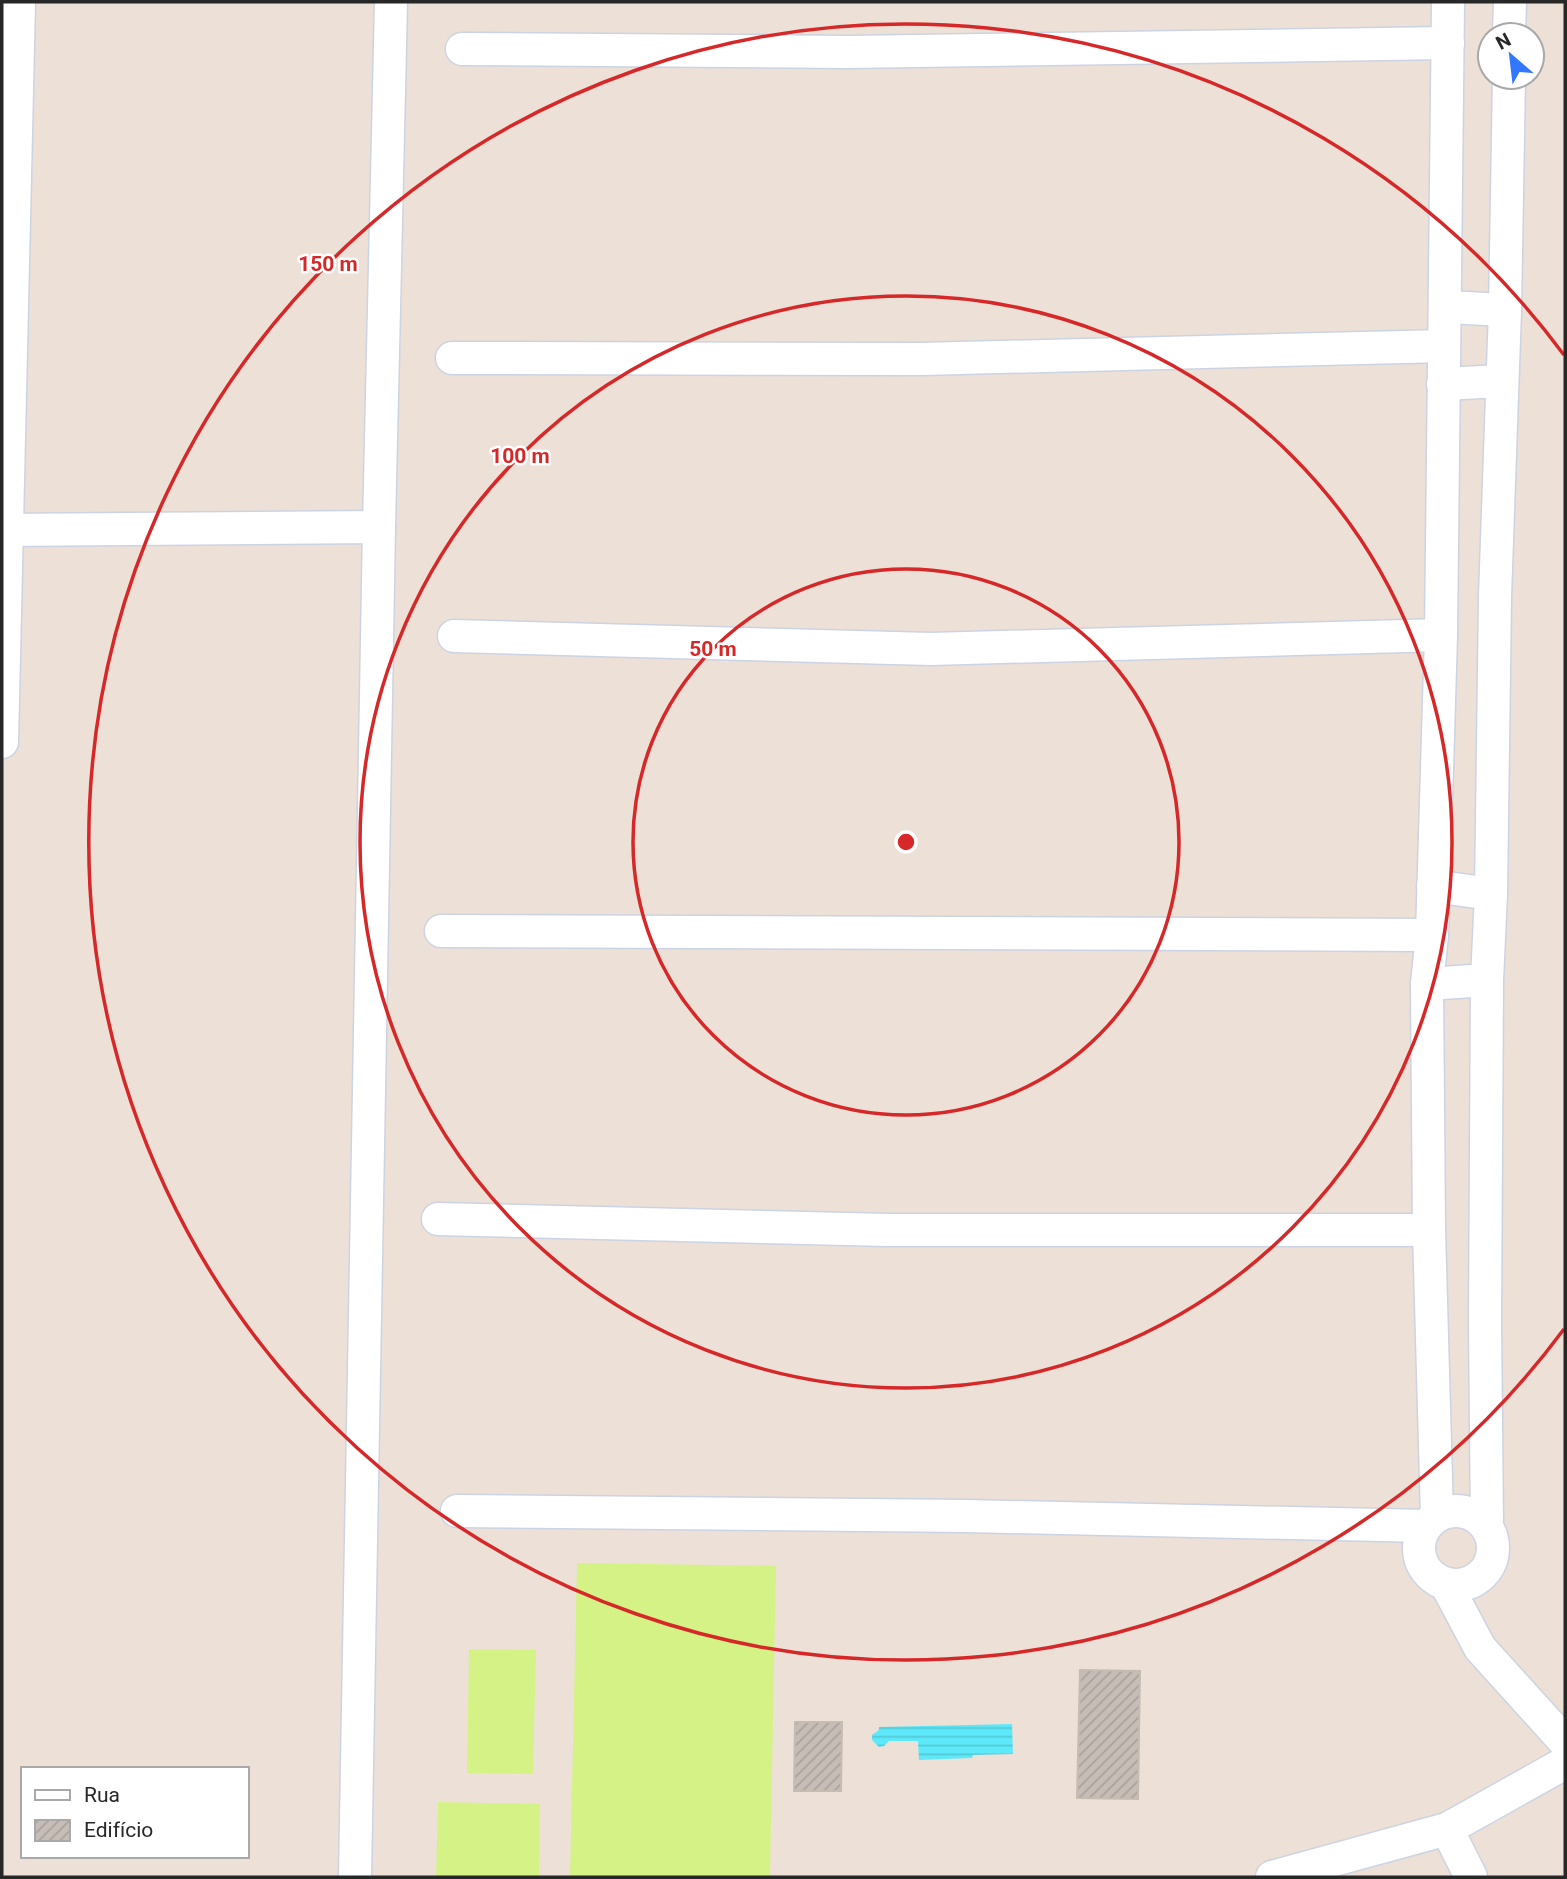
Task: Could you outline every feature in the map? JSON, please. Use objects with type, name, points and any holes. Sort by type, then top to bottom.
[{"type":"street","points":[[2,742],[4,530],[19,2]]},
{"type":"street","points":[[355,1877],[391,2]]},
{"type":"street","points":[[1448,2],[1447,307],[1443,384],[1441,635],[1432,935],[1427,984],[1431,1521],[1419,1539],[1419,1553],[1423,1567],[1433,1578],[1446,1584],[1461,1585],[1475,1580],[1486,1570],[1492,1556],[1492,1541],[1487,1528],[1485,1322],[1487,981],[1509,91]]},
{"type":"street","points":[[1509,21],[1510,2]]},
{"type":"street","points":[[461,49],[848,52],[1448,43]]},
{"type":"street","points":[[1447,307],[1505,310]]},
{"type":"street","points":[[452,358],[921,359],[1444,346]]},
{"type":"street","points":[[1443,384],[1501,381]]},
{"type":"street","points":[[4,530],[379,527]]},
{"type":"street","points":[[454,636],[931,649],[1441,635]]},
{"type":"street","points":[[1433,886],[1491,894]]},
{"type":"street","points":[[441,931],[1432,935]]},
{"type":"street","points":[[1427,984],[1487,981]]},
{"type":"street","points":[[438,1219],[889,1230],[1429,1230]]},
{"type":"street","points":[[457,1511],[1431,1521],[1450,1511],[1464,1512],[1477,1518],[1487,1528]]},
{"type":"street","points":[[1446,1584],[1480,1648],[1565,1742]]},
{"type":"street","points":[[1272,1877],[1447,1829],[1565,1763]]},
{"type":"street","points":[[1447,1829],[1471,1877]]},
{"type":"green space","points":[[577,1563],[776,1566],[770,1877],[570,1877]]},
{"type":"green space","points":[[469,1649],[536,1650],[533,1774],[467,1773]]},
{"type":"green space","points":[[438,1802],[540,1804],[539,1877],[436,1877]]},
{"type":"water","points":[[1012,1724],[1013,1754],[919,1760],[918,1741],[889,1741],[879,1747],[872,1740],[872,1735],[879,1727]]},
{"type":"building","points":[[1080,1670],[1140,1671],[1138,1799],[1077,1798]]},
{"type":"building","points":[[795,1722],[842,1722],[841,1791],[794,1791]]}]
